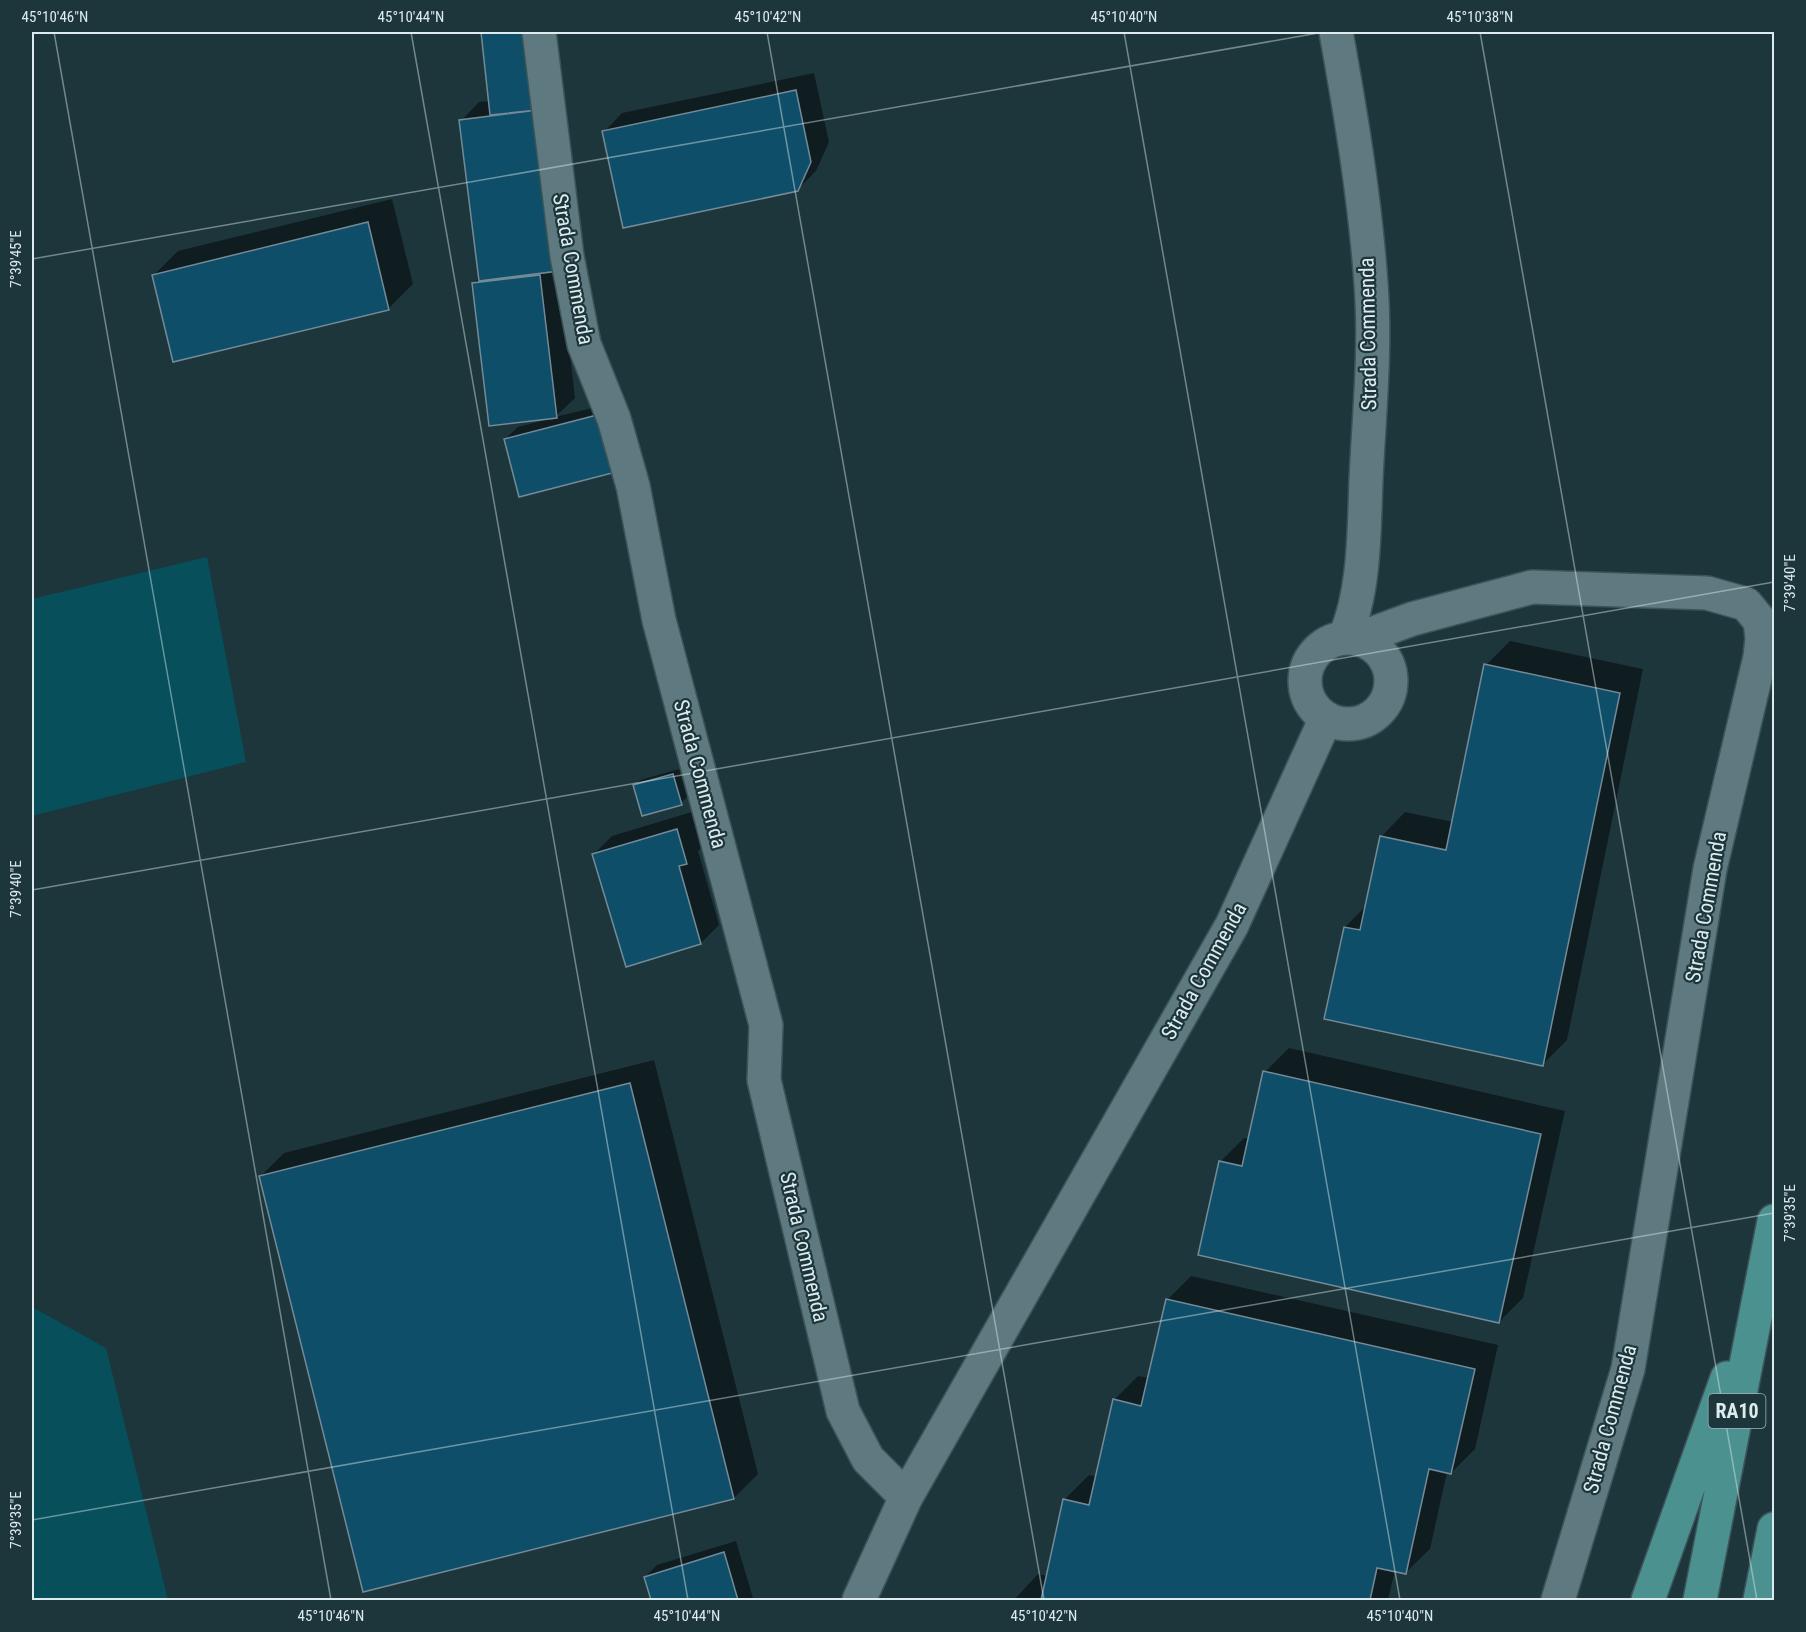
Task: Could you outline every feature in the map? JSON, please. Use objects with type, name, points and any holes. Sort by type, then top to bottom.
[{"type":"highway","name":"RA10","points":[[1700,1600],[1774,1221]]},
{"type":"highway","points":[[1648,1600],[1764,1274]]},
{"type":"highway","points":[[1762,1600],[1773,1540]]},
{"type":"street","name":"Strada Commenda","points":[[539,32],[567,256],[584,344],[615,419],[630,475],[659,620],[766,1025],[764,1080],[843,1411],[868,1459],[906,1497]]},
{"type":"street","name":"Strada Commenda","points":[[1336,32],[1358,155],[1371,286],[1371,381],[1365,521],[1352,619],[1352,638],[1412,619],[1532,587],[1707,593],[1746,604],[1760,621],[1762,638],[1760,657],[1710,869],[1628,1369],[1558,1600]]},
{"type":"street","points":[[1352,638],[1374,647],[1387,664],[1391,680],[1388,697],[1378,712],[1357,724],[1334,722],[1319,714],[1305,690],[1305,675],[1318,649],[1352,638]]},
{"type":"street","name":"Strada Commenda","points":[[859,1600],[906,1497],[1232,925],[1326,718]]},
{"type":"shaded area","points":[[207,557],[246,762],[32,816],[32,599]]},
{"type":"shaded area","points":[[32,1307],[106,1348],[168,1600],[32,1600]]},
{"type":"building","points":[[481,32],[530,32],[538,110],[490,115]]},
{"type":"building","points":[[796,90],[811,162],[798,191],[623,228],[602,131]]},
{"type":"building","points":[[538,110],[559,271],[479,281],[459,120]]},
{"type":"building","points":[[368,222],[389,310],[173,362],[152,275]]},
{"type":"building","points":[[540,275],[557,418],[489,426],[472,283]]},
{"type":"building","points":[[601,414],[616,472],[519,497],[504,439]]},
{"type":"building","points":[[1484,664],[1620,693],[1543,1066],[1324,1019],[1344,927],[1360,930],[1380,836],[1446,850]]},
{"type":"building","points":[[673,774],[682,805],[642,816],[633,785]]},
{"type":"building","points":[[677,829],[687,864],[679,866],[701,944],[626,967],[592,854]]},
{"type":"building","points":[[1263,1071],[1541,1134],[1499,1323],[1198,1255],[1219,1161],[1242,1166]]},
{"type":"building","points":[[630,1083],[734,1499],[363,1592],[259,1176]]},
{"type":"building","points":[[1166,1299],[1475,1369],[1451,1474],[1429,1469],[1406,1574],[1377,1568],[1370,1600],[1041,1600],[1063,1499],[1089,1505],[1113,1399],[1141,1406]]},
{"type":"building","points":[[724,1552],[738,1600],[651,1600],[644,1577]]}]
